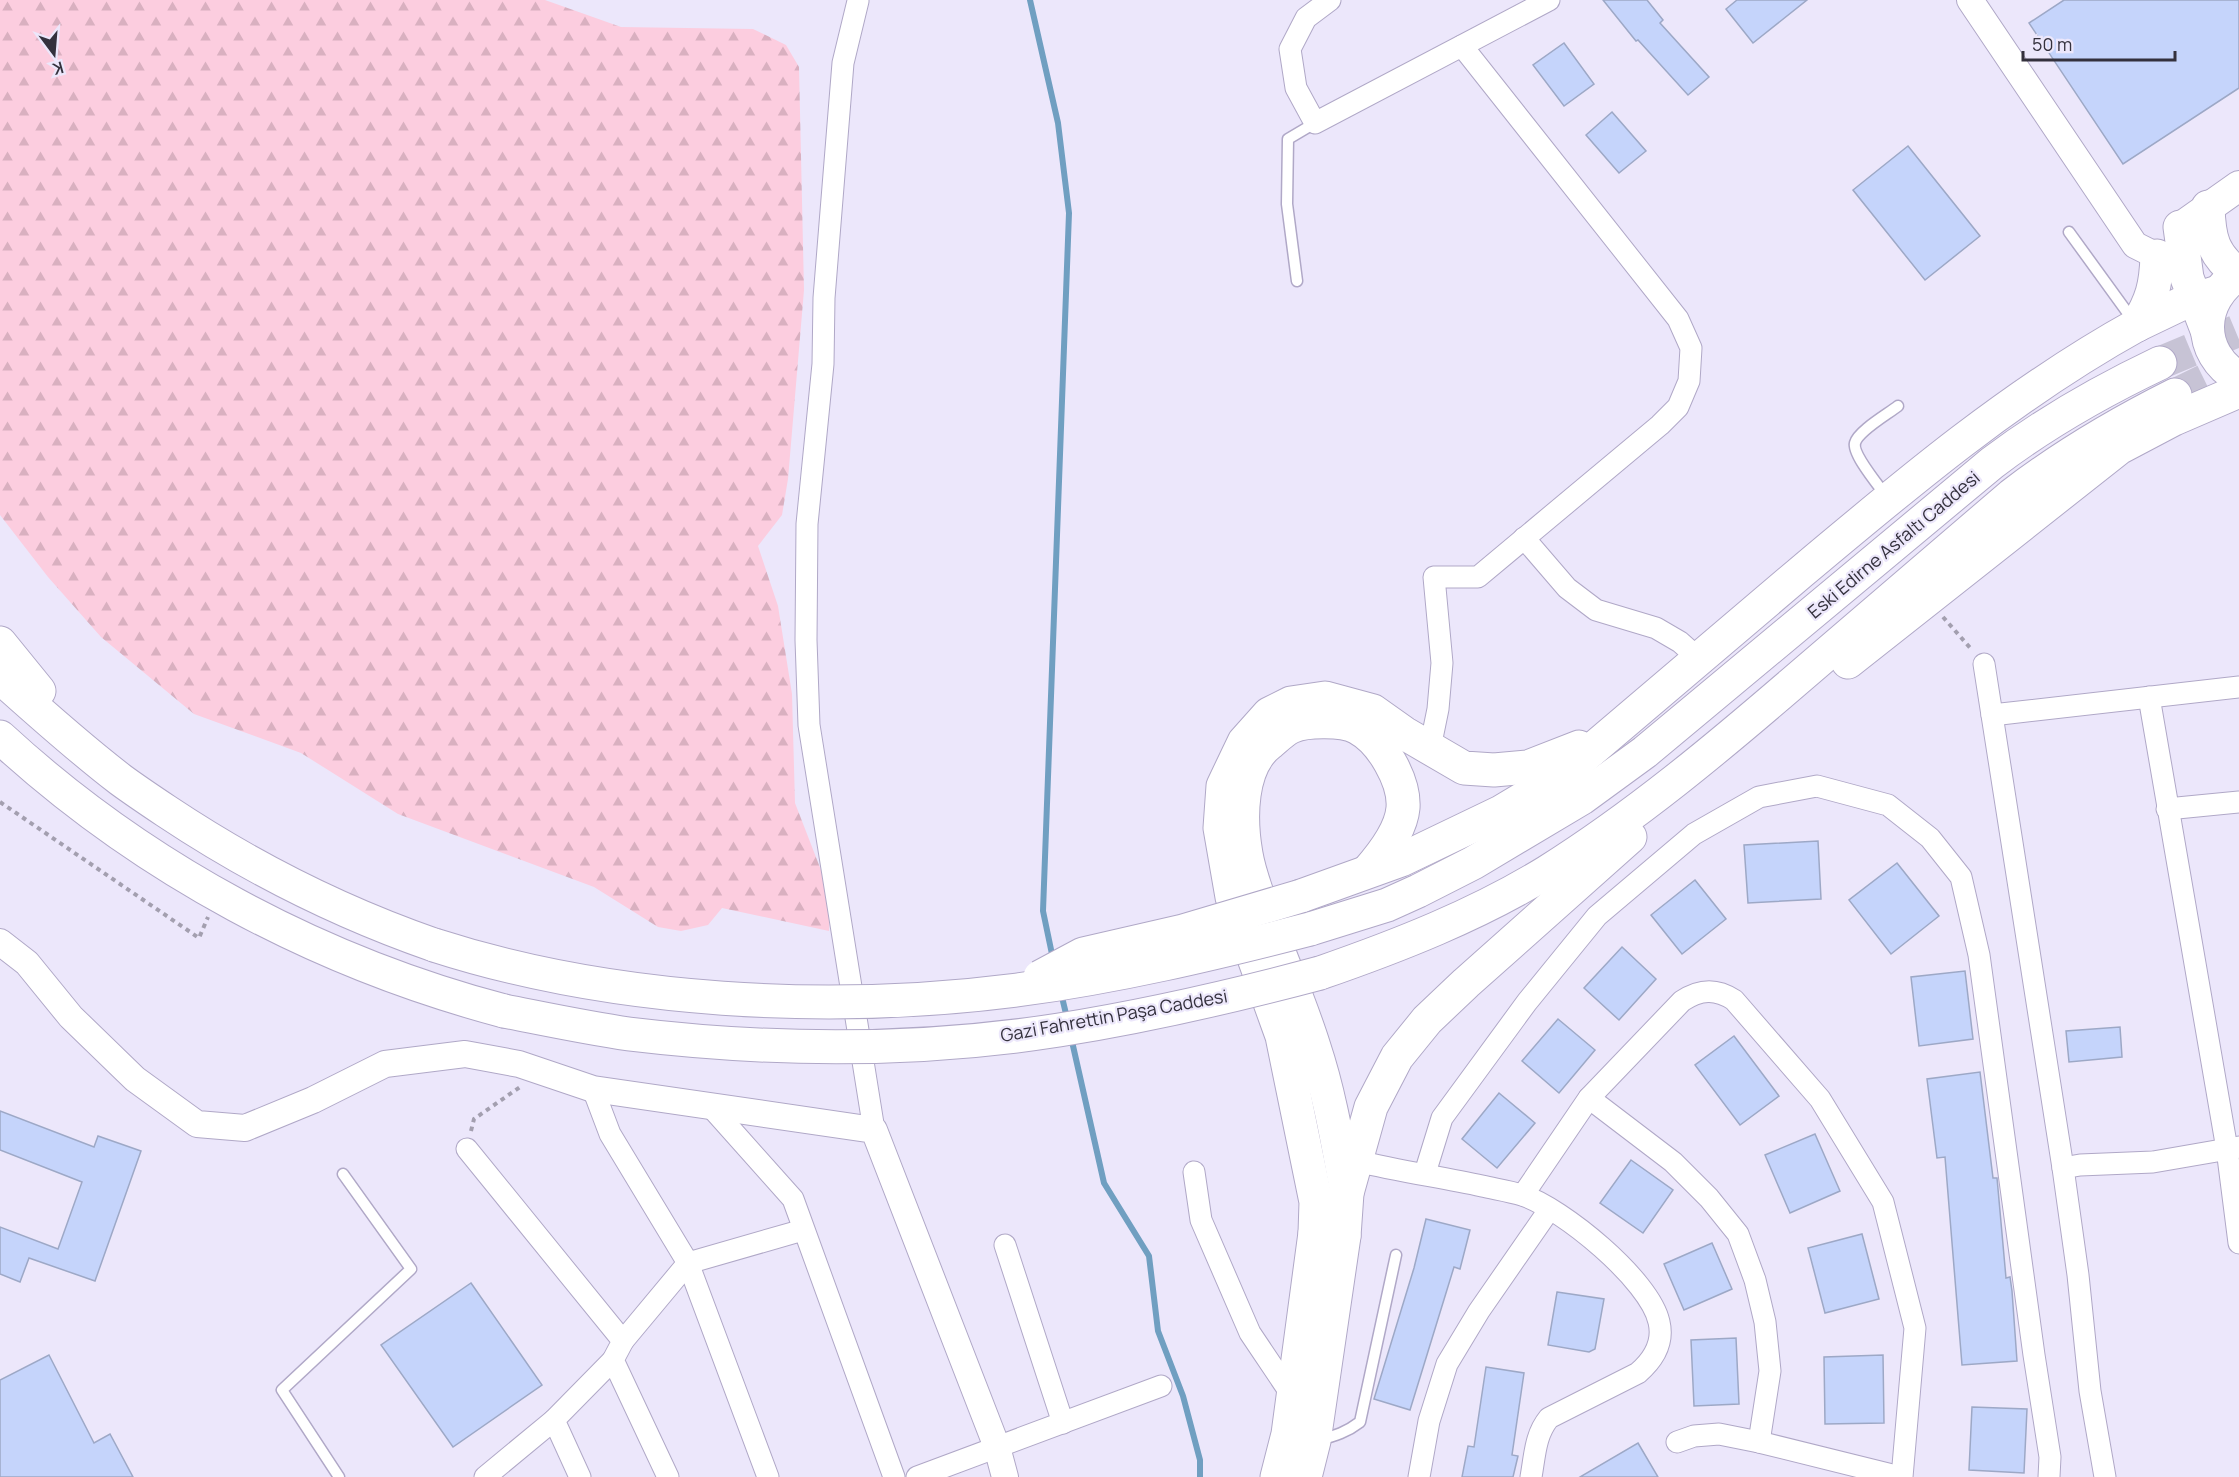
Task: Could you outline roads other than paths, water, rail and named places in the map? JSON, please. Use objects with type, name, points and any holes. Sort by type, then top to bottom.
[{"type":"main road","points":[[2137,325],[2150,302],[2156,284],[2157,256],[2180,227],[2239,186]]},
{"type":"main road","points":[[2208,207],[2213,245],[2223,263],[2222,285],[2209,310],[2207,330],[2211,349],[2222,365],[2239,378]]},
{"type":"main road","points":[[2180,227],[2187,278],[2222,285]]},
{"type":"main road","points":[[0,677],[51,723],[122,781],[227,850],[357,916],[477,959],[572,981],[672,993],[794,1000],[852,1000],[950,997],[1016,990],[1083,954],[1183,931],[1301,896],[1401,860],[1501,812],[1561,776],[1916,475],[2036,387],[2091,350],[2137,325],[2222,285]]},
{"type":"main road","name":"Eski Edirne Asfaltı Caddesi","points":[[1016,990],[1146,968],[1227,951],[1310,929],[1386,904],[1473,863],[1582,798],[1645,752],[1992,462],[2037,429],[2081,403],[2160,363]]},
{"type":"main road","points":[[1749,720],[1856,657],[2119,448],[2174,419],[2239,391]]},
{"type":"main road","name":"Eski Edirne Asfaltı Caddesi","points":[[1677,780],[2003,502],[2043,471],[2109,429],[2175,395]]},
{"type":"main road","points":[[0,643],[88,753]]},
{"type":"main road","points":[[1305,1477],[1314,1441],[1329,1234],[1316,1202],[1282,1036],[1232,897],[1220,828],[1223,786],[1244,742],[1269,714],[1291,703],[1325,698],[1372,711],[1464,768],[1528,767],[1561,756],[1613,731]]},
{"type":"main road","points":[[1347,1193],[1331,1109],[1314,1048],[1254,887],[1246,854],[1243,821],[1245,790],[1252,766],[1266,746],[1292,727],[1321,720],[1358,727],[1381,747],[1393,767],[1400,788],[1403,808],[1386,850],[1368,871]]},
{"type":"main road","name":"Gazi Fahrettin Paşa Caddesi","points":[[0,737],[72,797],[148,852],[219,895],[291,933],[368,968],[425,988],[504,1011],[627,1034],[821,1046],[981,1039],[1058,1030],[1191,1005],[1320,973],[1385,950],[1442,926],[1545,873],[1623,821],[1677,780]]},
{"type":"main road","points":[[0,767],[67,815],[148,852]]},
{"type":"main road","points":[[1276,1477],[1288,1434],[1293,1397],[1329,1234],[1347,1193],[1371,1107],[1397,1056],[1427,1020],[1466,983],[1629,838],[1661,803],[1677,780]]},
{"type":"street","points":[[1330,0],[1306,18],[1290,49],[1296,88],[1314,123],[1549,0]]},
{"type":"street","points":[[1970,0],[2135,245],[2157,256]]},
{"type":"street","points":[[858,1],[843,63],[826,263],[822,364],[807,524],[806,640],[809,725],[874,1130],[997,1447],[1005,1477]]},
{"type":"street","points":[[1430,748],[1438,710],[1442,663],[1434,577],[1478,577],[1660,424],[1678,406],[1689,381],[1691,348],[1678,319],[1462,46]]},
{"type":"street","points":[[1524,538],[1567,588],[1596,610],[1656,628],[1680,642],[1699,658]]},
{"type":"street","points":[[1984,664],[2063,1168],[2078,1275],[2090,1391],[2105,1477]]},
{"type":"street","points":[[1992,715],[2239,687]]},
{"type":"street","points":[[2149,697],[2167,809],[2233,1148],[2239,1243]]},
{"type":"street","points":[[1425,1173],[1442,1118],[1527,1002],[1597,916],[1694,834],[1759,798],[1817,786],[1888,805],[1930,838],[1961,877],[1979,955],[2050,1457],[2049,1477]]},
{"type":"street","points":[[2167,809],[2239,802]]},
{"type":"street","points":[[0,942],[27,963],[71,1017],[135,1078],[197,1124],[245,1128],[313,1100],[385,1064],[465,1054],[519,1064],[593,1089],[874,1130]]},
{"type":"street","points":[[1523,1195],[1589,1098],[1682,1001],[1702,991],[1725,994],[1734,1000],[1820,1099],[1882,1202],[1915,1328],[1901,1477],[1719,1434],[1694,1436],[1677,1442]]},
{"type":"street","points":[[593,1089],[609,1134],[688,1263],[768,1477]]},
{"type":"street","points":[[1589,1098],[1672,1162],[1709,1198],[1738,1234],[1755,1280],[1765,1322],[1770,1371],[1759,1442]]},
{"type":"street","points":[[711,1107],[793,1199],[894,1477]]},
{"type":"street","points":[[2063,1168],[2080,1165],[2153,1162],[2233,1148]]},
{"type":"street","points":[[467,1149],[623,1341]]},
{"type":"street","points":[[1357,1161],[1425,1173],[1523,1195],[1574,1224],[1631,1275],[1654,1308],[1659,1322],[1660,1337],[1649,1364],[1638,1373],[1549,1418],[1541,1428],[1536,1440],[1531,1477]]},
{"type":"street","points":[[1194,1172],[1201,1220],[1250,1333],[1293,1397]]},
{"type":"street","points":[[1419,1477],[1429,1421],[1448,1364],[1479,1311],[1550,1210]]},
{"type":"street","points":[[485,1477],[554,1420],[613,1360],[623,1341],[688,1263],[803,1230]]},
{"type":"street","points":[[1005,1245],[1063,1423]]},
{"type":"street","points":[[613,1360],[668,1477]]},
{"type":"street","points":[[917,1477],[1161,1386]]},
{"type":"street","points":[[554,1420],[580,1477]]},
{"type":"lane","points":[[1297,281],[1287,204],[1288,139],[1314,123]]},
{"type":"lane","points":[[2069,232],[2137,325]]},
{"type":"lane","points":[[1888,498],[1856,452],[1855,443],[1862,433],[1898,406]]},
{"type":"lane","points":[[339,1477],[282,1390],[411,1269],[343,1174]]},
{"type":"lane","points":[[1314,1441],[1338,1436],[1360,1422],[1396,1255]]},
{"type":"waterway","points":[[1030,0],[1058,123],[1069,213],[1043,911],[1053,959]]},
{"type":"waterway","points":[[1061,993],[1067,1018]]},
{"type":"waterway","points":[[1071,1037],[1104,1183],[1149,1256],[1158,1331],[1183,1396],[1200,1460],[1200,1477]]},
{"type":"tunnel","points":[[2160,363],[2239,330]]},
{"type":"tunnel","points":[[2175,395],[2216,375],[2239,368]]}]
